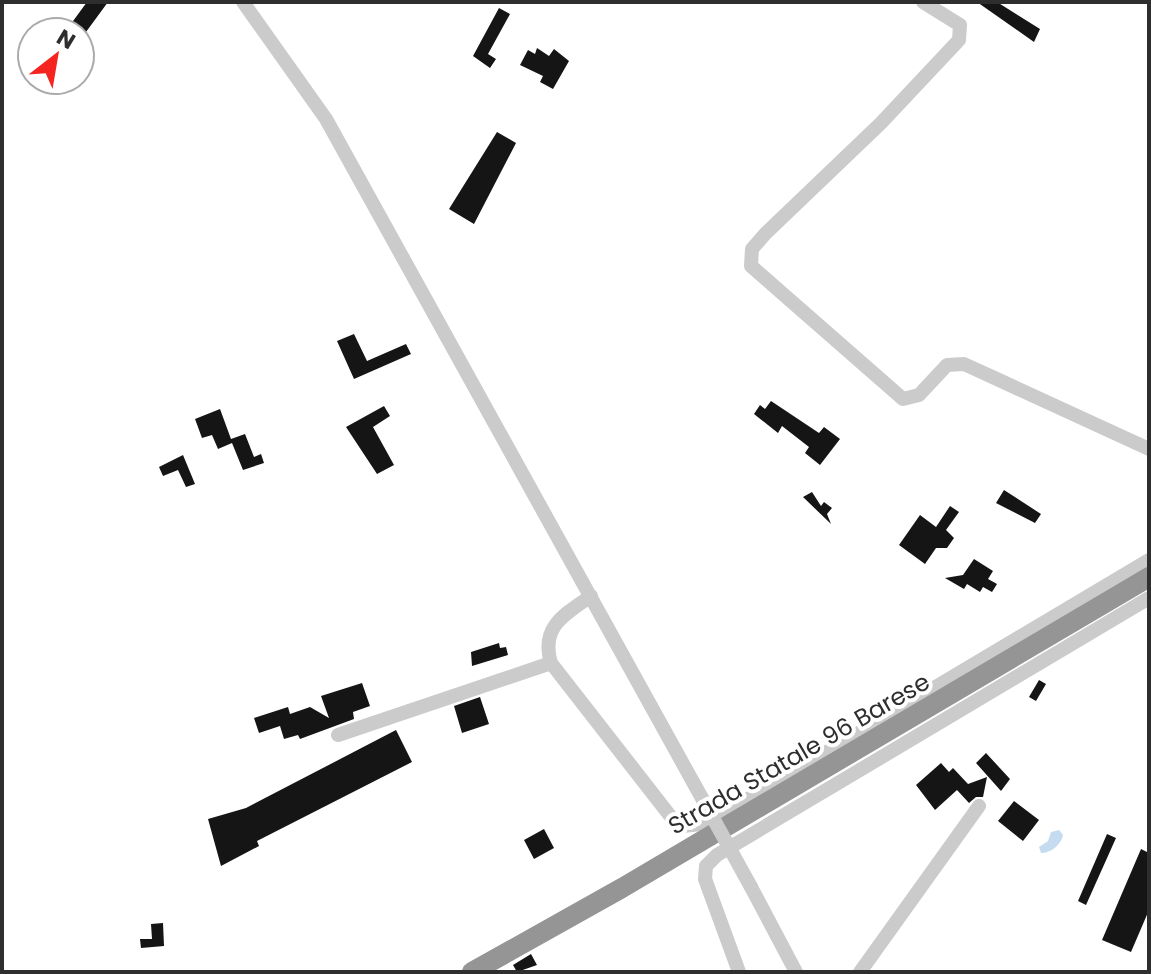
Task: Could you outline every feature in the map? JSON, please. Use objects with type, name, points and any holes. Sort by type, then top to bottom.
[{"type":"highway","name":"Strada Statale 96 Barese","points":[[472,972],[649,872],[1149,577]]},
{"type":"street","points":[[243,2],[326,119],[796,972]]},
{"type":"street","points":[[923,2],[960,25],[959,40],[881,123],[765,234],[752,249],[751,266],[903,399],[919,395],[947,365],[964,364],[1149,449]]},
{"type":"street","points":[[591,596],[560,618],[549,632],[547,650],[551,663],[671,817],[683,826],[701,824],[1149,560]]},
{"type":"street","points":[[739,972],[705,879],[706,866],[717,855],[1149,598]]},
{"type":"street","points":[[338,735],[551,663]]},
{"type":"street","points":[[860,972],[979,806]]},
{"type":"water","points":[[1059,830],[1063,835],[1058,845],[1041,853],[1039,847],[1048,841],[1051,832]]},
{"type":"building","points":[[87,2],[108,2],[96,18],[77,16]]},
{"type":"building","points":[[977,2],[997,2],[1040,29],[1034,42]]},
{"type":"building","points":[[499,8],[510,14],[488,54],[496,59],[490,68],[473,56]]},
{"type":"building","points":[[537,48],[549,56],[554,49],[569,61],[553,89],[540,82],[543,76],[520,65],[528,50],[535,54]]},
{"type":"building","points":[[497,132],[516,143],[474,224],[449,209]]},
{"type":"building","points":[[354,334],[367,361],[406,344],[411,354],[354,379],[337,341]]},
{"type":"building","points":[[771,401],[819,433],[824,427],[840,439],[820,465],[805,453],[809,447],[782,426],[778,433],[754,414],[760,405],[765,409]]},
{"type":"building","points":[[384,406],[390,416],[373,427],[394,465],[377,474],[346,427]]},
{"type":"building","points":[[220,409],[231,439],[245,434],[254,457],[261,454],[264,463],[243,470],[232,443],[218,449],[212,435],[202,438],[195,419]]},
{"type":"building","points":[[183,455],[195,484],[186,487],[178,470],[163,476],[159,467]]},
{"type":"building","points":[[1004,490],[1041,514],[1035,523],[996,503]]},
{"type":"building","points":[[812,492],[821,506],[824,502],[832,508],[827,514],[831,524],[803,497]]},
{"type":"building","points":[[950,506],[959,512],[946,530],[954,538],[947,548],[936,548],[925,564],[899,545],[920,515],[936,527]]},
{"type":"building","points":[[974,559],[993,571],[988,579],[997,584],[992,592],[983,587],[980,592],[967,584],[964,589],[945,578],[963,575]]},
{"type":"building","points":[[499,643],[500,648],[506,647],[508,655],[472,666],[471,652]]},
{"type":"building","points":[[1039,680],[1046,684],[1036,701],[1029,697]]},
{"type":"building","points":[[362,683],[370,706],[353,712],[354,719],[300,739],[298,735],[284,739],[280,726],[259,733],[254,718],[288,707],[290,714],[310,707],[329,718],[321,696]]},
{"type":"building","points":[[480,697],[489,724],[462,733],[454,706]]},
{"type":"building","points":[[396,730],[412,762],[257,841],[259,846],[221,866],[208,819],[246,808]]},
{"type":"building","points":[[986,753],[1010,779],[1001,791],[976,763]]},
{"type":"building","points":[[941,763],[949,772],[953,768],[968,784],[987,777],[983,797],[976,797],[969,803],[957,790],[935,810],[916,785]]},
{"type":"building","points":[[1014,801],[1039,820],[1023,841],[998,821]]},
{"type":"building","points":[[544,829],[554,848],[534,859],[524,840]]},
{"type":"building","points":[[1107,834],[1116,838],[1086,905],[1078,901]]},
{"type":"building","points":[[1141,849],[1149,853],[1149,910],[1131,952],[1102,940]]},
{"type":"building","points":[[163,923],[164,946],[141,948],[140,939],[152,939],[151,924]]},
{"type":"building","points":[[531,954],[537,965],[517,972],[513,965]]}]
